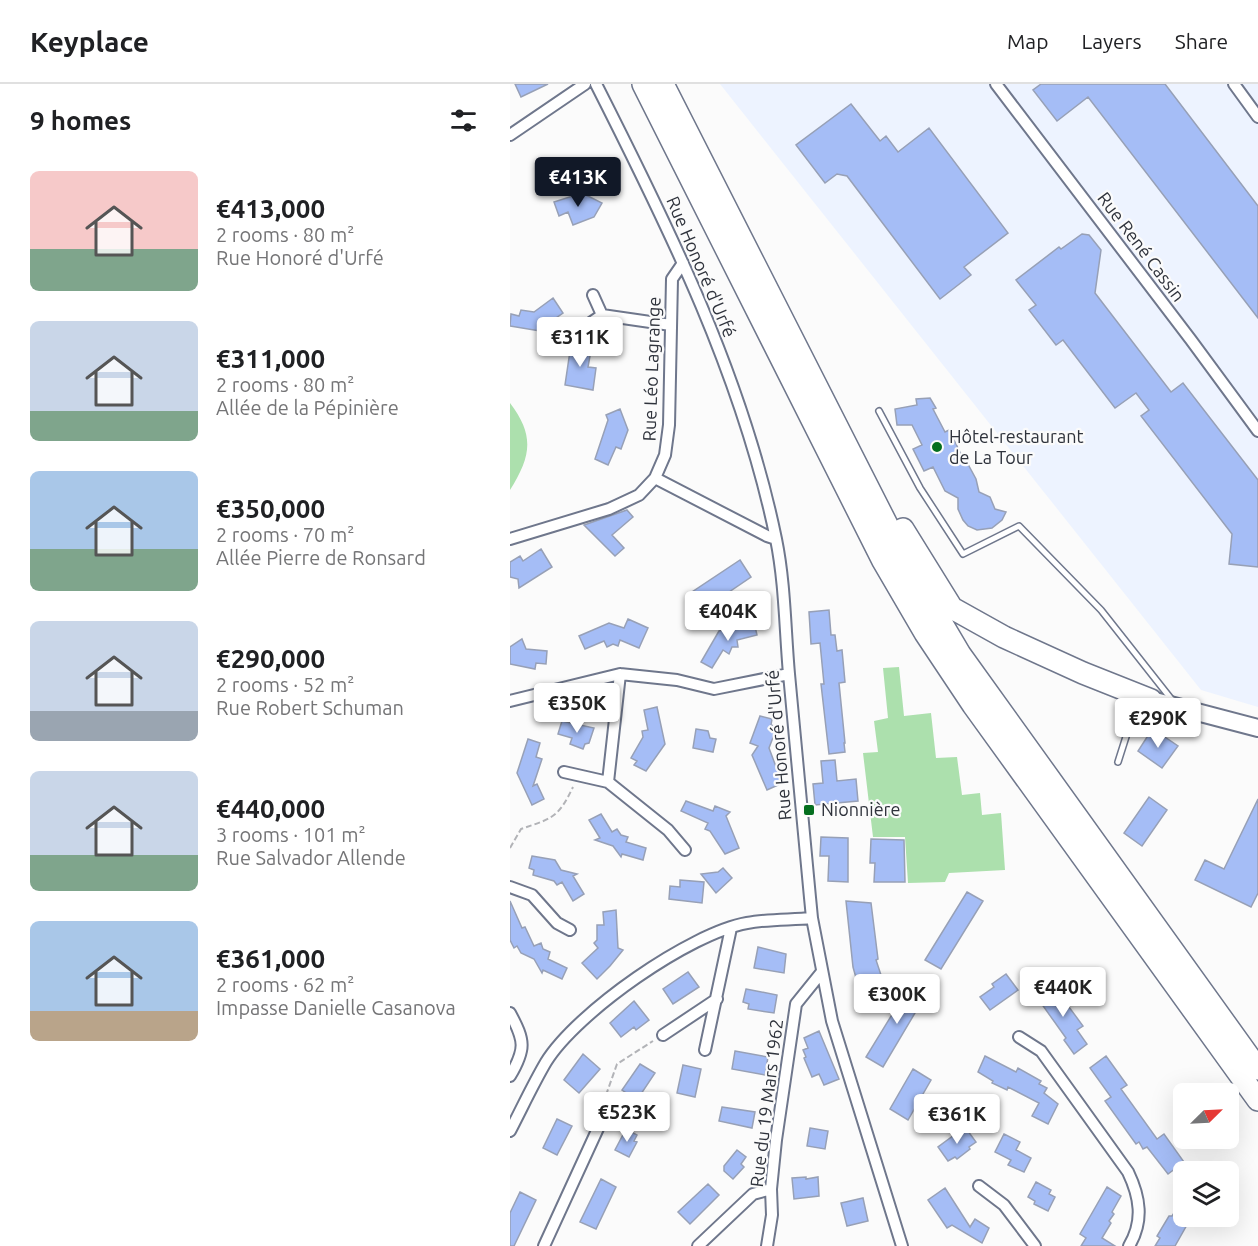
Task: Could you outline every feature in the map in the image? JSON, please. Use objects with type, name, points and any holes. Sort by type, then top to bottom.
[{"type":"highway","points":[[643,84],[878,551],[925,633],[973,705],[1258,1100]]},
{"type":"highway","points":[[663,84],[908,566],[960,654],[1258,1069]]},
{"type":"highway","points":[[823,401],[952,608],[1004,637],[1083,673],[1151,700]]},
{"type":"main road","points":[[1151,700],[1258,728]]},
{"type":"street","points":[[512,129],[585,84]]},
{"type":"street","name":"Rue Honoré d'Urfé","points":[[597,84],[683,263],[741,405],[762,475],[780,563],[812,918],[821,973],[832,1021],[902,1246]]},
{"type":"street","name":"Rue René Cassin","points":[[996,84],[1258,432]]},
{"type":"street","points":[[1234,84],[1258,117]]},
{"type":"street","name":"Rue Léo Lagrange","points":[[510,539],[609,509],[639,495],[655,478],[665,455],[669,425],[672,279],[683,263]]},
{"type":"street","points":[[593,295],[602,315]]},
{"type":"street","points":[[586,326],[602,315],[670,325]]},
{"type":"street","points":[[655,478],[776,539]]},
{"type":"street","points":[[608,782],[620,674]]},
{"type":"street","points":[[510,701],[620,674],[678,680],[714,689],[789,674]]},
{"type":"street","points":[[564,772],[608,782],[668,830],[685,850]]},
{"type":"street","points":[[510,887],[532,894],[557,923],[570,930]]},
{"type":"street","points":[[510,1131],[547,1060],[570,1032],[594,1009],[702,938],[747,923],[812,918]]},
{"type":"street","points":[[705,1050],[731,928]]},
{"type":"street","name":"Rue du 19 Mars 1962","points":[[767,1246],[772,1215],[771,1189],[776,1140],[796,1004],[821,973]]},
{"type":"street","points":[[663,1035],[717,999]]},
{"type":"street","points":[[510,1013],[522,1042],[522,1057],[510,1076]]},
{"type":"street","points":[[1019,1037],[1041,1051],[1128,1172],[1138,1192],[1139,1213],[1136,1234],[1129,1246]]},
{"type":"street","points":[[544,1246],[600,1124]]},
{"type":"street","points":[[979,1186],[1005,1205],[1035,1246]]},
{"type":"street","points":[[698,1246],[753,1194],[771,1189]]},
{"type":"lane","points":[[879,411],[920,488],[963,554],[1019,526],[1101,610],[1177,706]]},
{"type":"lane","points":[[1118,762],[1131,720],[1151,700]]},
{"type":"path","points":[[510,848],[521,829],[552,819],[564,807],[578,776]]},
{"type":"path","points":[[600,1124],[600,1108],[617,1064],[663,1035]]},
{"type":"shaded area","points":[[720,84],[1258,84],[1258,707],[1201,690]]},
{"type":"green space","points":[[510,403],[524,426],[527,446],[522,467],[510,490]]},
{"type":"green space","points":[[899,667],[904,716],[931,713],[936,758],[957,757],[962,795],[980,793],[982,815],[1001,813],[1005,870],[949,873],[945,882],[908,883],[905,837],[873,837],[863,753],[878,752],[874,721],[888,718],[883,668]]},
{"type":"building","points":[[515,84],[548,84],[521,97]]},
{"type":"building","points":[[1041,84],[1165,84],[1258,206],[1258,318],[1088,97],[1057,121],[1033,90]]},
{"type":"building","points":[[851,104],[880,141],[886,136],[898,152],[929,128],[1008,233],[964,267],[971,275],[940,299],[847,176],[837,174],[825,183],[796,145]]},
{"type":"building","points":[[587,163],[595,187],[575,193],[566,170]]},
{"type":"building","points":[[582,193],[602,203],[594,217],[573,225],[568,212],[559,216],[554,202]]},
{"type":"building","points":[[1082,234],[1089,235],[1101,250],[1095,293],[1171,392],[1183,383],[1258,480],[1258,567],[1229,564],[1232,534],[1141,416],[1149,410],[1136,393],[1115,408],[1063,340],[1056,345],[1029,310],[1036,305],[1016,280],[1059,247],[1061,249]]},
{"type":"building","points":[[553,298],[563,313],[546,325],[552,333],[510,326],[511,314],[519,316],[521,310],[534,312]]},
{"type":"building","points":[[578,340],[590,356],[588,367],[596,368],[593,390],[565,385],[570,351],[568,348]]},
{"type":"building","name":"Hôtel-restaurant de La Tour","points":[[930,398],[945,432],[949,430],[976,479],[979,492],[990,497],[995,509],[1006,512],[1002,520],[992,528],[977,530],[968,526],[958,509],[958,498],[945,491],[933,467],[924,471],[913,449],[922,445],[912,425],[897,425],[895,409],[917,405],[916,399]]},
{"type":"building","points":[[620,409],[628,430],[621,449],[616,447],[608,465],[595,459],[608,420],[606,415]]},
{"type":"building","points":[[627,510],[633,517],[612,535],[624,548],[615,556],[584,525]]},
{"type":"building","points":[[541,549],[552,567],[519,588],[518,579],[510,577],[510,562],[520,556],[523,561]]},
{"type":"building","points":[[740,560],[751,577],[704,609],[692,592]]},
{"type":"building","points":[[829,610],[831,635],[835,635],[837,651],[842,650],[845,682],[839,683],[845,752],[829,754],[821,684],[824,684],[820,643],[811,644],[809,612]]},
{"type":"building","points":[[628,619],[648,628],[639,648],[620,640],[618,646],[613,644],[607,647],[604,641],[585,649],[579,636],[609,623],[624,628]]},
{"type":"building","points":[[754,622],[757,635],[737,640],[738,647],[732,647],[729,654],[723,650],[712,668],[701,662],[719,631]]},
{"type":"building","points":[[522,639],[526,649],[547,651],[546,664],[536,663],[535,669],[510,664],[510,647]]},
{"type":"building","points":[[657,707],[665,744],[646,771],[634,765],[637,761],[631,758],[643,737],[642,731],[648,730],[644,710]]},
{"type":"building","points":[[760,716],[772,719],[771,725],[777,727],[769,748],[781,780],[777,782],[778,785],[767,790],[752,755],[758,746],[750,743]]},
{"type":"building","points":[[562,721],[594,728],[589,743],[585,744],[583,749],[570,744],[572,738],[558,734]]},
{"type":"building","points":[[696,729],[708,731],[710,738],[716,739],[713,752],[693,748]]},
{"type":"building","points":[[1159,733],[1178,746],[1162,768],[1138,751],[1149,734],[1156,738]]},
{"type":"building","points":[[528,739],[540,743],[536,757],[542,759],[533,786],[537,784],[544,799],[532,805],[517,773]]},
{"type":"building","points":[[835,760],[837,781],[856,779],[858,801],[815,805],[813,784],[823,783],[821,761]]},
{"type":"building","points":[[1149,797],[1167,810],[1142,846],[1124,833]]},
{"type":"building","points":[[1258,799],[1258,893],[1251,907],[1195,880],[1205,860],[1224,869]]},
{"type":"building","points":[[686,801],[713,811],[715,806],[730,812],[726,816],[739,848],[725,854],[710,831],[705,829],[708,823],[681,811]]},
{"type":"building","points":[[601,814],[612,832],[617,829],[621,835],[628,837],[626,842],[646,848],[643,860],[622,854],[621,857],[613,846],[595,840],[600,838],[589,820]]},
{"type":"building","points":[[821,837],[848,838],[848,882],[828,881],[829,856],[820,856]]},
{"type":"building","points":[[871,839],[904,840],[905,882],[874,882],[875,863],[870,863]]},
{"type":"building","points":[[532,856],[555,860],[561,870],[577,874],[573,876],[584,894],[573,901],[562,882],[557,885],[554,881],[533,875],[534,870],[529,868]]},
{"type":"building","points":[[723,868],[732,878],[716,893],[701,874],[718,872]]},
{"type":"building","points":[[680,880],[704,882],[702,903],[669,899],[670,886],[680,887]]},
{"type":"building","points":[[967,892],[983,901],[941,969],[925,960]]},
{"type":"building","points":[[510,901],[522,928],[525,927],[534,946],[541,943],[543,949],[550,952],[548,959],[567,968],[562,979],[543,970],[542,973],[534,959],[521,953],[517,946],[514,948],[510,940]]},
{"type":"building","points":[[846,901],[871,903],[878,959],[876,960],[882,978],[858,985],[853,967]]},
{"type":"building","points":[[616,910],[618,948],[623,950],[597,979],[582,963],[598,948],[594,943],[597,940],[597,925],[604,925],[603,912]]},
{"type":"building","points":[[758,947],[786,954],[784,973],[754,968]]},
{"type":"building","points":[[688,972],[699,987],[673,1004],[663,989]]},
{"type":"building","points":[[1006,974],[1018,990],[990,1010],[980,997]]},
{"type":"building","points":[[912,982],[928,991],[883,1067],[866,1057]]},
{"type":"building","points":[[1052,984],[1083,1026],[1077,1030],[1087,1044],[1074,1054],[1064,1040],[1066,1038],[1036,996]]},
{"type":"building","points":[[746,989],[777,995],[774,1013],[748,1009],[749,1004],[743,1002]]},
{"type":"building","points":[[634,1001],[649,1020],[636,1030],[634,1027],[621,1037],[610,1023]]},
{"type":"building","points":[[819,1031],[839,1079],[824,1085],[819,1074],[812,1077],[803,1050],[808,1048],[804,1038]]},
{"type":"building","points":[[735,1051],[768,1057],[765,1075],[732,1069]]},
{"type":"building","points":[[583,1054],[600,1069],[579,1093],[564,1080]]},
{"type":"building","points":[[985,1056],[1016,1072],[1018,1068],[1041,1081],[1039,1084],[1047,1088],[1044,1093],[1058,1104],[1048,1124],[1032,1116],[1039,1103],[1008,1087],[1007,1090],[992,1083],[993,1081],[978,1072]]},
{"type":"building","points":[[1106,1056],[1127,1085],[1121,1089],[1157,1139],[1164,1134],[1183,1161],[1173,1161],[1173,1170],[1168,1174],[1147,1147],[1143,1149],[1139,1142],[1136,1144],[1105,1101],[1111,1097],[1090,1068]]},
{"type":"building","points":[[640,1064],[655,1073],[637,1100],[622,1090]]},
{"type":"building","points":[[683,1065],[701,1069],[695,1097],[677,1093]]},
{"type":"building","points":[[913,1069],[931,1080],[908,1120],[890,1109]]},
{"type":"building","points":[[722,1107],[755,1112],[752,1128],[719,1121]]},
{"type":"building","points":[[557,1119],[572,1126],[557,1155],[543,1148]]},
{"type":"building","points":[[965,1127],[976,1142],[957,1159],[955,1157],[948,1161],[938,1147]]},
{"type":"building","points":[[810,1128],[828,1131],[825,1149],[807,1146]]},
{"type":"building","points":[[626,1129],[637,1135],[634,1141],[637,1142],[629,1157],[615,1150]]},
{"type":"building","points":[[1004,1134],[1020,1142],[1016,1150],[1031,1158],[1024,1172],[1008,1165],[1011,1160],[995,1152]]},
{"type":"building","points":[[737,1150],[746,1157],[741,1164],[744,1167],[733,1179],[724,1171],[724,1166]]},
{"type":"building","points":[[806,1177],[806,1179],[818,1177],[819,1196],[794,1199],[792,1178]]},
{"type":"building","points":[[601,1179],[616,1187],[596,1229],[580,1222]]},
{"type":"building","points":[[1036,1182],[1051,1190],[1049,1194],[1055,1197],[1048,1211],[1034,1204],[1035,1201],[1028,1197]]},
{"type":"building","points":[[708,1184],[719,1195],[690,1224],[678,1212]]},
{"type":"building","points":[[1107,1187],[1121,1196],[1112,1212],[1114,1214],[1109,1221],[1111,1223],[1102,1238],[1115,1246],[1081,1246],[1086,1238],[1080,1234]]},
{"type":"building","points":[[945,1188],[970,1227],[975,1219],[989,1228],[982,1243],[952,1225],[947,1228],[928,1200]]},
{"type":"building","points":[[520,1192],[536,1200],[514,1246],[510,1246],[510,1213]]},
{"type":"building","points":[[863,1198],[868,1221],[847,1226],[841,1203]]},
{"type":"building","points":[[1173,1214],[1173,1227],[1186,1227],[1175,1246],[1155,1246],[1160,1238],[1157,1236],[1169,1216]]},
{"type":"place","name":"Hôtel-restaurant de La Tour","points":[[937,447]]},
{"type":"place","name":"Nionnière","points":[[809,810]]}]
